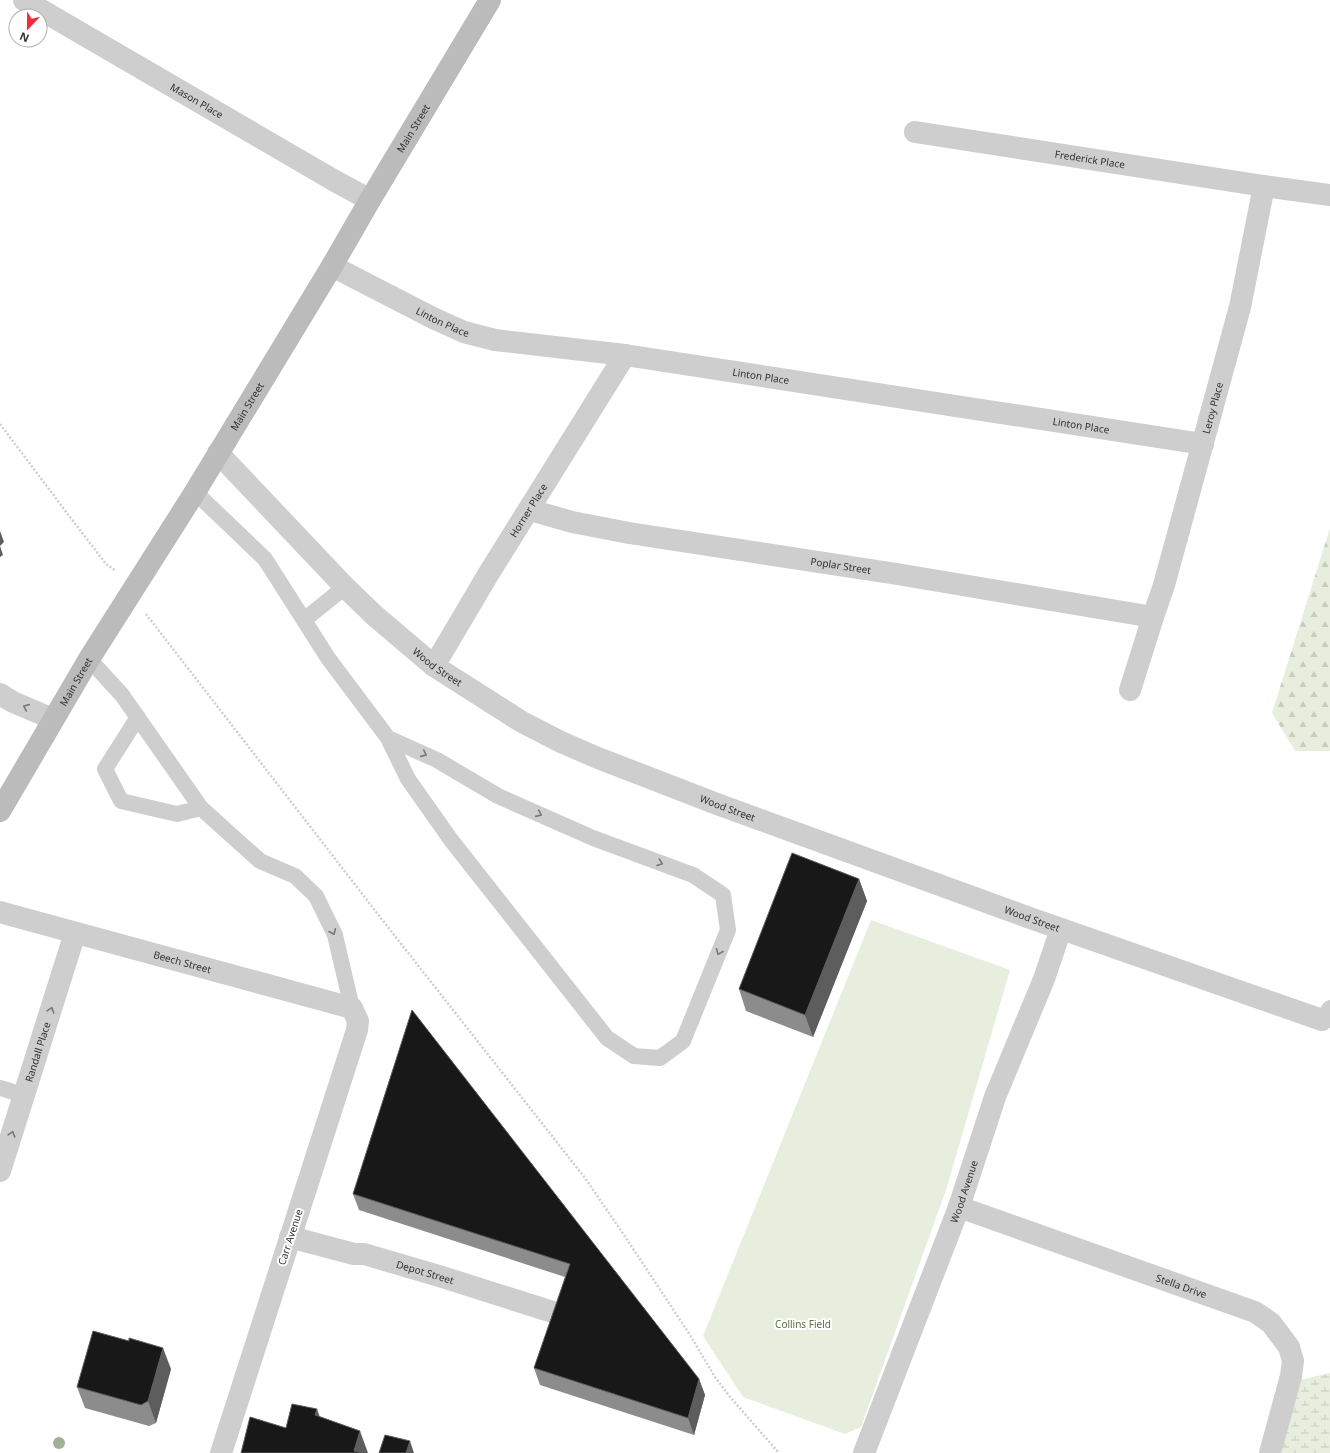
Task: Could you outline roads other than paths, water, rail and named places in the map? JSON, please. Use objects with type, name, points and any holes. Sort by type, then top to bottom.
[{"type":"street","name":"Mason Place","points":[[24,0],[370,200]]},
{"type":"street","name":"Main Street","points":[[1,805],[89,659],[195,492],[332,266],[490,0]]},
{"type":"street","name":"Frederick Place","points":[[916,132],[1264,186]]},
{"type":"street","points":[[1264,186],[1330,195]]},
{"type":"street","name":"Leroy Place","points":[[1130,690],[1164,585],[1240,307],[1264,186]]},
{"type":"street","name":"Linton Place","points":[[332,266],[433,318],[464,332],[496,340],[625,355],[1203,444]]},
{"type":"street","name":"Horner Place","points":[[434,666],[625,355]]},
{"type":"street","name":"Wood Street","points":[[218,453],[345,587],[374,615],[434,666],[522,722],[561,742],[598,758],[717,804],[1061,928],[1326,1014]]},
{"type":"street","name":"Poplar Street","points":[[530,510],[572,522],[628,533],[898,574],[1153,617]]},
{"type":"street","points":[[0,694],[13,702],[53,719]]},
{"type":"street","name":"Beech Street","points":[[0,912],[355,1014]]},
{"type":"street","name":"Wood Avenue","points":[[864,1453],[959,1208],[995,1097],[1044,979],[1061,928]]},
{"type":"street","name":"Randall Place","points":[[0,1171],[75,933]]},
{"type":"street","name":"Carr Avenue","points":[[221,1453],[357,1030],[355,1014]]},
{"type":"street","name":"Stella Drive","points":[[959,1208],[1254,1312],[1271,1323],[1289,1347],[1293,1361],[1291,1376],[1270,1453]]},
{"type":"street","name":"Depot Street","points":[[290,1237],[354,1254],[364,1254],[560,1314]]},
{"type":"lane","points":[[195,492],[265,560],[328,658],[388,738],[408,779],[451,840],[607,1038],[634,1056],[660,1058],[683,1041],[728,930],[723,895],[693,875],[593,838],[498,796],[437,760],[388,738]]},
{"type":"lane","points":[[304,620],[345,587]]},
{"type":"lane","points":[[89,659],[122,695],[201,808],[260,861],[295,876],[316,896],[335,935],[355,1014]]},
{"type":"lane","points":[[138,717],[105,769],[121,800],[176,814],[201,808]]},
{"type":"lane","points":[[0,1088],[24,1095]]},
{"type":"park label","name":"Collins Field","points":[[803,1324]]}]
